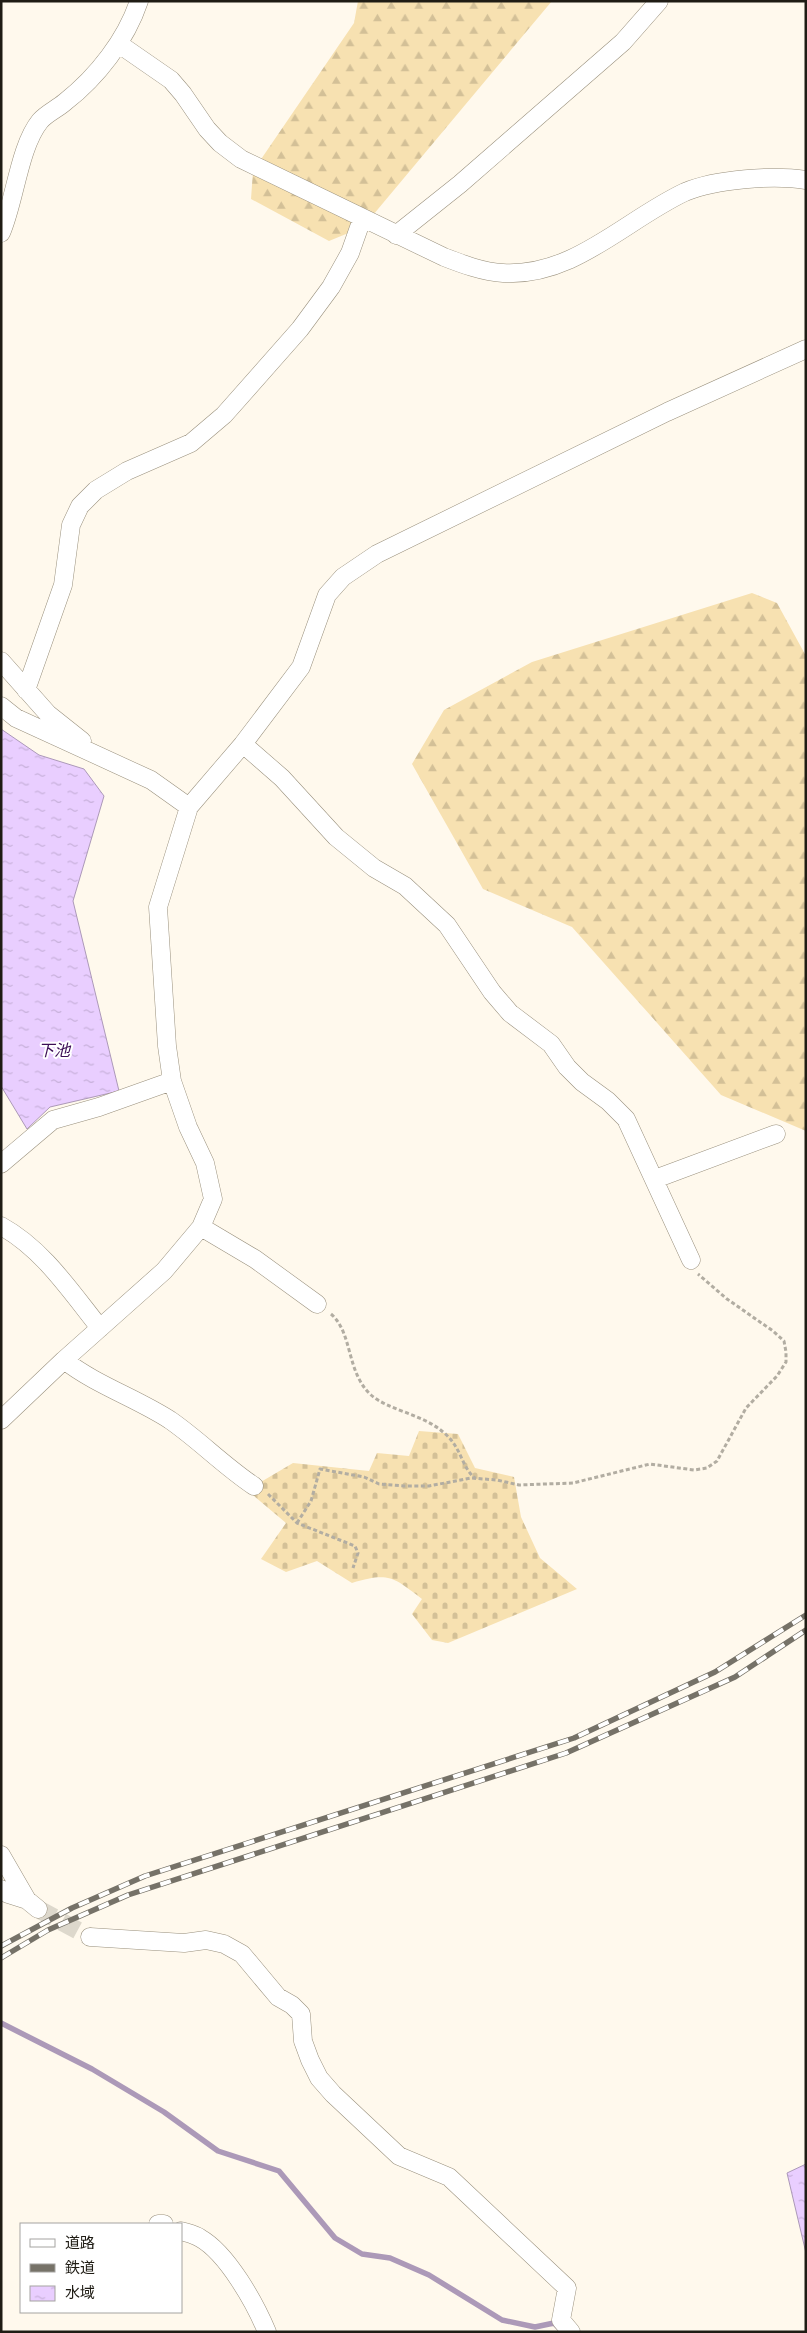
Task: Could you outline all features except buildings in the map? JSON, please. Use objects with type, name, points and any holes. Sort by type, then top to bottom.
[{"type":"street","points":[[1,233],[12,202],[23,158],[40,122],[90,78],[118,44],[133,20],[139,1]]},
{"type":"street","points":[[396,235],[460,184],[623,42],[659,1]]},
{"type":"street","points":[[118,44],[170,80],[220,143],[241,159],[396,235],[468,266],[503,273],[541,269],[578,256],[656,207],[687,191],[758,177],[806,180]]},
{"type":"street","points":[[26,690],[64,585],[71,525],[80,506],[96,490],[128,471],[190,443],[224,414],[300,329],[331,287],[350,253],[362,219]]},
{"type":"street","points":[[1,1420],[64,1360],[164,1271],[201,1227],[213,1199],[205,1163],[188,1127],[172,1081],[167,1046],[158,908],[190,807],[243,744],[301,667],[327,595],[343,576],[377,554],[667,412],[806,349]]},
{"type":"street","points":[[1,661],[48,714],[98,755]]},
{"type":"street","points":[[1,706],[16,718],[151,780],[190,807]]},
{"type":"street","points":[[243,744],[282,778],[336,837],[374,868],[405,886],[447,925],[492,992],[510,1013],[552,1044],[567,1067],[582,1082],[608,1101],[626,1119],[691,1260]]},
{"type":"street","points":[[1,1164],[52,1120],[99,1107],[172,1081]]},
{"type":"street","points":[[655,1179],[776,1134]]},
{"type":"street","points":[[1,1226],[16,1234],[39,1253],[100,1328]]},
{"type":"street","points":[[201,1227],[255,1259],[317,1304]]},
{"type":"street","points":[[64,1360],[90,1378],[114,1388],[168,1419],[254,1486]]},
{"type":"street","points":[[1,1855],[32,1904],[1,1889]]},
{"type":"street","points":[[90,1937],[184,1943],[206,1940],[224,1944],[242,1954],[278,1997],[292,2005],[301,2014],[303,2041],[310,2060],[319,2078],[333,2094],[399,2156],[449,2177],[567,2288],[561,2320],[571,2332]]},
{"type":"street","points":[[182,2231],[200,2238],[212,2247],[256,2305],[267,2332]]},
{"type":"path","points":[[297,1523],[311,1501],[320,1470],[364,1477],[378,1484],[429,1486],[476,1478],[519,1485],[573,1483],[650,1464],[694,1470],[707,1468],[717,1461],[746,1408],[777,1376],[786,1362],[786,1352],[784,1341],[773,1330],[708,1285],[690,1265],[691,1260]]},
{"type":"path","points":[[317,1304],[340,1322],[349,1357],[358,1378],[372,1396],[424,1418],[442,1431],[456,1443],[467,1469],[476,1478]]},
{"type":"path","points":[[254,1486],[269,1495],[297,1523],[355,1546],[358,1553],[353,1568]]},
{"type":"green space","points":[[358,1],[552,1],[363,227],[329,241],[251,199],[253,171],[354,23]]},
{"type":"green space","points":[[752,593],[777,603],[806,656],[806,1131],[721,1095],[572,927],[483,889],[412,764],[444,710],[532,662]]},
{"type":"green space","points":[[419,1431],[458,1434],[475,1468],[514,1477],[521,1517],[540,1558],[577,1589],[448,1643],[432,1640],[412,1614],[422,1599],[397,1581],[383,1577],[352,1583],[317,1561],[286,1572],[261,1559],[286,1523],[247,1490],[293,1463],[369,1471],[377,1453],[409,1456]]},
{"type":"water","name":"下池","points":[[1,729],[39,755],[84,769],[104,796],[73,901],[119,1091],[50,1107],[27,1129],[1,1086]]},
{"type":"water","points":[[806,2164],[806,2253],[787,2173]]},
{"type":"waterway","points":[[1,2023],[92,2069],[164,2112],[218,2151],[279,2171],[335,2238],[362,2254],[390,2258],[429,2275],[502,2320],[535,2327],[554,2323],[558,2327]]},
{"type":"tunnel","points":[[38,1909],[90,1937]]},
{"type":"railway","points":[[1,1946],[72,1908],[145,1876],[574,1738],[715,1672],[806,1615]]},
{"type":"railway","points":[[1,1958],[48,1930],[128,1895],[566,1753],[735,1677],[806,1630]]}]
